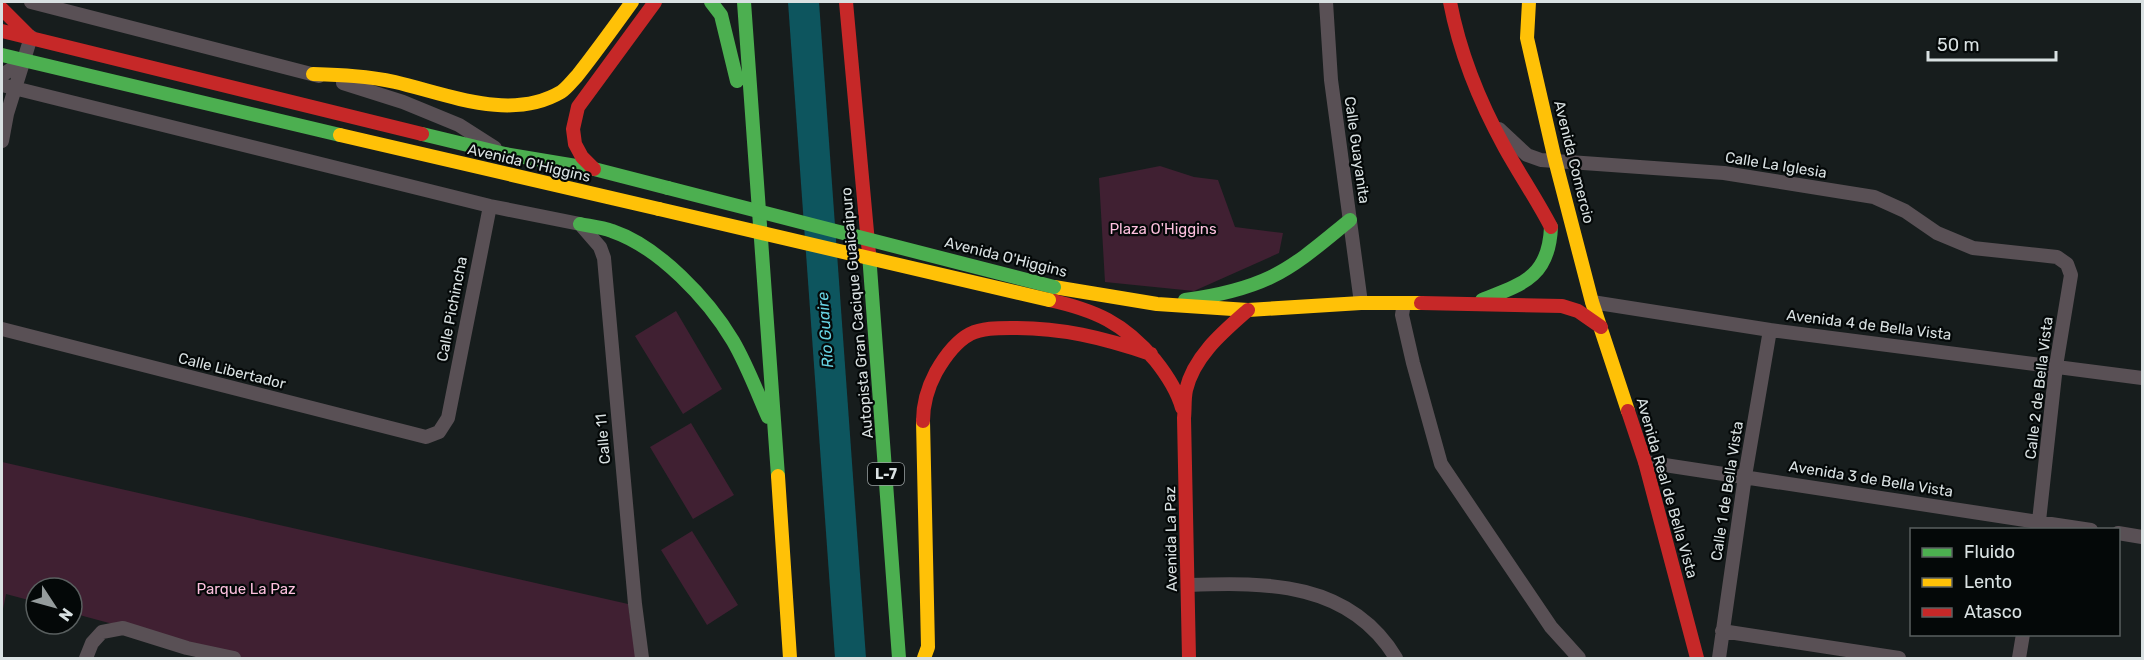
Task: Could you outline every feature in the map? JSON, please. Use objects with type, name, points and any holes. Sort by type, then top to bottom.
[{"type":"main road","points":[[313,74],[373,78],[493,105],[539,102],[563,91],[586,65],[632,2]]},
{"type":"main road","points":[[594,169],[582,157],[574,144],[573,129],[578,107],[655,2]]},
{"type":"main road","points":[[711,2],[721,15],[752,137]]},
{"type":"main road","points":[[744,2],[790,658]]},
{"type":"main road","name":"Autopista Gran Cacique Guaicaipuro","points":[[846,2],[872,290],[899,658]]},
{"type":"main road","name":"Avenida O'Higgins","points":[[1450,2],[1452,22],[1475,88],[1491,122],[1551,227],[1552,243],[1546,262],[1535,276],[1513,288],[1474,303]]},
{"type":"main road","name":"Avenida Comercio","points":[[1529,2],[1527,38],[1555,160],[1592,302],[1602,328]]},
{"type":"main road","points":[[2,9],[31,37]]},
{"type":"main road","name":"Avenida O'Higgins","points":[[2,31],[505,154],[594,169],[1052,294]]},
{"type":"main road","name":"Avenida O'Higgins","points":[[2,55],[659,209],[1052,294],[1248,310],[1361,303],[1474,303],[1573,307],[1602,328]]},
{"type":"main road","points":[[1157,304],[1199,298],[1247,286],[1271,277],[1308,255],[1350,220]]},
{"type":"main road","points":[[580,224],[612,231],[626,237],[682,279],[702,298],[736,346],[776,433]]},
{"type":"main road","name":"Avenida La Paz","points":[[1052,294],[1111,319],[1133,334],[1170,379],[1179,394],[1184,418]]},
{"type":"main road","name":"Avenida La Paz","points":[[1188,658],[1189,585],[1184,418],[1186,390],[1197,366],[1220,334],[1248,310]]},
{"type":"main road","points":[[924,658],[928,647],[922,410],[927,388],[941,363],[968,335],[993,328],[1032,327],[1079,331],[1151,354]]},
{"type":"main road","name":"Avenida Real de Bella Vista","points":[[1602,328],[1645,462],[1697,658]]},
{"type":"street","name":"Avenida O'Higgins","points":[[31,2],[313,74],[403,102],[459,125],[505,154]]},
{"type":"street","name":"Calle Guayanita","points":[[1326,2],[1331,80],[1361,303]]},
{"type":"street","points":[[2,141],[8,86],[24,61],[31,37]]},
{"type":"street","points":[[2,75],[24,61]]},
{"type":"street","points":[[8,86],[490,206],[580,224]]},
{"type":"street","name":"Calle La Iglesia","points":[[1491,122],[1527,155],[1541,160],[1724,173],[1874,197],[1905,211],[1937,233],[1973,248],[2057,257]]},
{"type":"street","name":"Calle Pichincha","points":[[448,418],[490,206]]},
{"type":"street","name":"Calle 11","points":[[580,224],[600,247],[604,258],[635,604],[642,658]]},
{"type":"street","name":"Calle 2 de Bella Vista","points":[[2039,526],[2056,366],[2071,275],[2067,264],[2057,257]]},
{"type":"street","name":"Avenida 4 de Bella Vista","points":[[1592,302],[1770,330],[2142,378]]},
{"type":"street","points":[[1404,303],[1401,315],[1441,464],[1551,627],[1580,658]]},
{"type":"street","name":"Calle Libertador","points":[[2,329],[426,437],[439,432],[448,418]]},
{"type":"street","name":"Calle 1 de Bella Vista","points":[[1719,658],[1745,476],[1770,330]]},
{"type":"street","name":"Avenida 3 de Bella Vista","points":[[1645,462],[1745,476],[2039,526],[2065,528]]},
{"type":"street","points":[[2120,533],[2142,537]]},
{"type":"street","points":[[1189,585],[1270,585],[1310,592],[1340,604],[1363,619],[1396,658]]},
{"type":"street","points":[[86,658],[92,643],[102,632],[123,628],[187,648],[234,658]]},
{"type":"street","points":[[1722,631],[1899,658]]},
{"type":"street","points":[[2019,658],[2023,636]]},
{"type":"green space","name":"Plaza O'Higgins","points":[[1160,166],[1194,177],[1218,180],[1235,227],[1283,233],[1279,253],[1194,291],[1105,282],[1099,178]]},
{"type":"green space","points":[[676,311],[722,389],[683,414],[635,336]]},
{"type":"green space","points":[[691,423],[734,495],[693,519],[650,447]]},
{"type":"green space","name":"Parque La Paz","points":[[2,462],[628,604],[636,658],[239,658],[84,616],[84,576],[24,576],[24,599],[6,594],[2,614]]},
{"type":"green space","points":[[692,531],[738,605],[707,625],[661,550]]},
{"type":"water","name":"Río Guaire","points":[[788,2],[819,2],[866,658],[835,658]]},
{"type":"traffic: fast","points":[[711,2],[721,15],[737,81]]},
{"type":"traffic: fast","points":[[744,2],[778,476]]},
{"type":"traffic: fast","points":[[2,55],[340,135]]},
{"type":"traffic: fast","points":[[422,134],[505,154],[594,169],[668,188]]},
{"type":"traffic: fast","points":[[668,188],[1054,287]]},
{"type":"traffic: fast","points":[[1185,300],[1229,292],[1271,277],[1302,258],[1350,220]]},
{"type":"traffic: fast","points":[[580,224],[608,230],[630,239],[647,249],[681,276],[710,308],[733,341],[768,417]]},
{"type":"traffic: fast","points":[[1482,300],[1521,283],[1539,268],[1549,244],[1551,227]]},
{"type":"traffic: fast","points":[[869,254],[899,658]]},
{"type":"traffic: slow","points":[[313,74],[385,80],[478,103],[521,105],[541,101],[561,92],[577,76],[632,2]]},
{"type":"traffic: slow","points":[[1529,2],[1527,38],[1555,160],[1592,302],[1628,411]]},
{"type":"traffic: slow","points":[[340,135],[659,209]]},
{"type":"traffic: slow","points":[[659,209],[1049,300]]},
{"type":"traffic: slow","points":[[1054,287],[1157,304],[1248,310],[1361,303],[1421,303]]},
{"type":"traffic: slow","points":[[923,421],[928,647],[924,658]]},
{"type":"traffic: slow","points":[[778,476],[790,658]]},
{"type":"traffic: jam","points":[[594,169],[582,157],[575,144],[573,129],[578,107],[655,2]]},
{"type":"traffic: jam","points":[[846,2],[869,254]]},
{"type":"traffic: jam","points":[[1450,2],[1465,59],[1487,113],[1551,227]]},
{"type":"traffic: jam","points":[[2,9],[29,36]]},
{"type":"traffic: jam","points":[[2,31],[422,134]]},
{"type":"traffic: jam","points":[[1049,300],[1095,314],[1132,336],[1164,371],[1182,408]]},
{"type":"traffic: jam","points":[[1421,303],[1562,306],[1578,311],[1601,327]]},
{"type":"traffic: jam","points":[[1189,658],[1185,393],[1190,378],[1203,356],[1220,336],[1248,310]]},
{"type":"traffic: jam","points":[[923,421],[927,396],[939,367],[959,341],[980,331],[995,328],[1047,329],[1099,338],[1151,354]]},
{"type":"traffic: jam","points":[[1628,411],[1645,462],[1697,658]]}]
